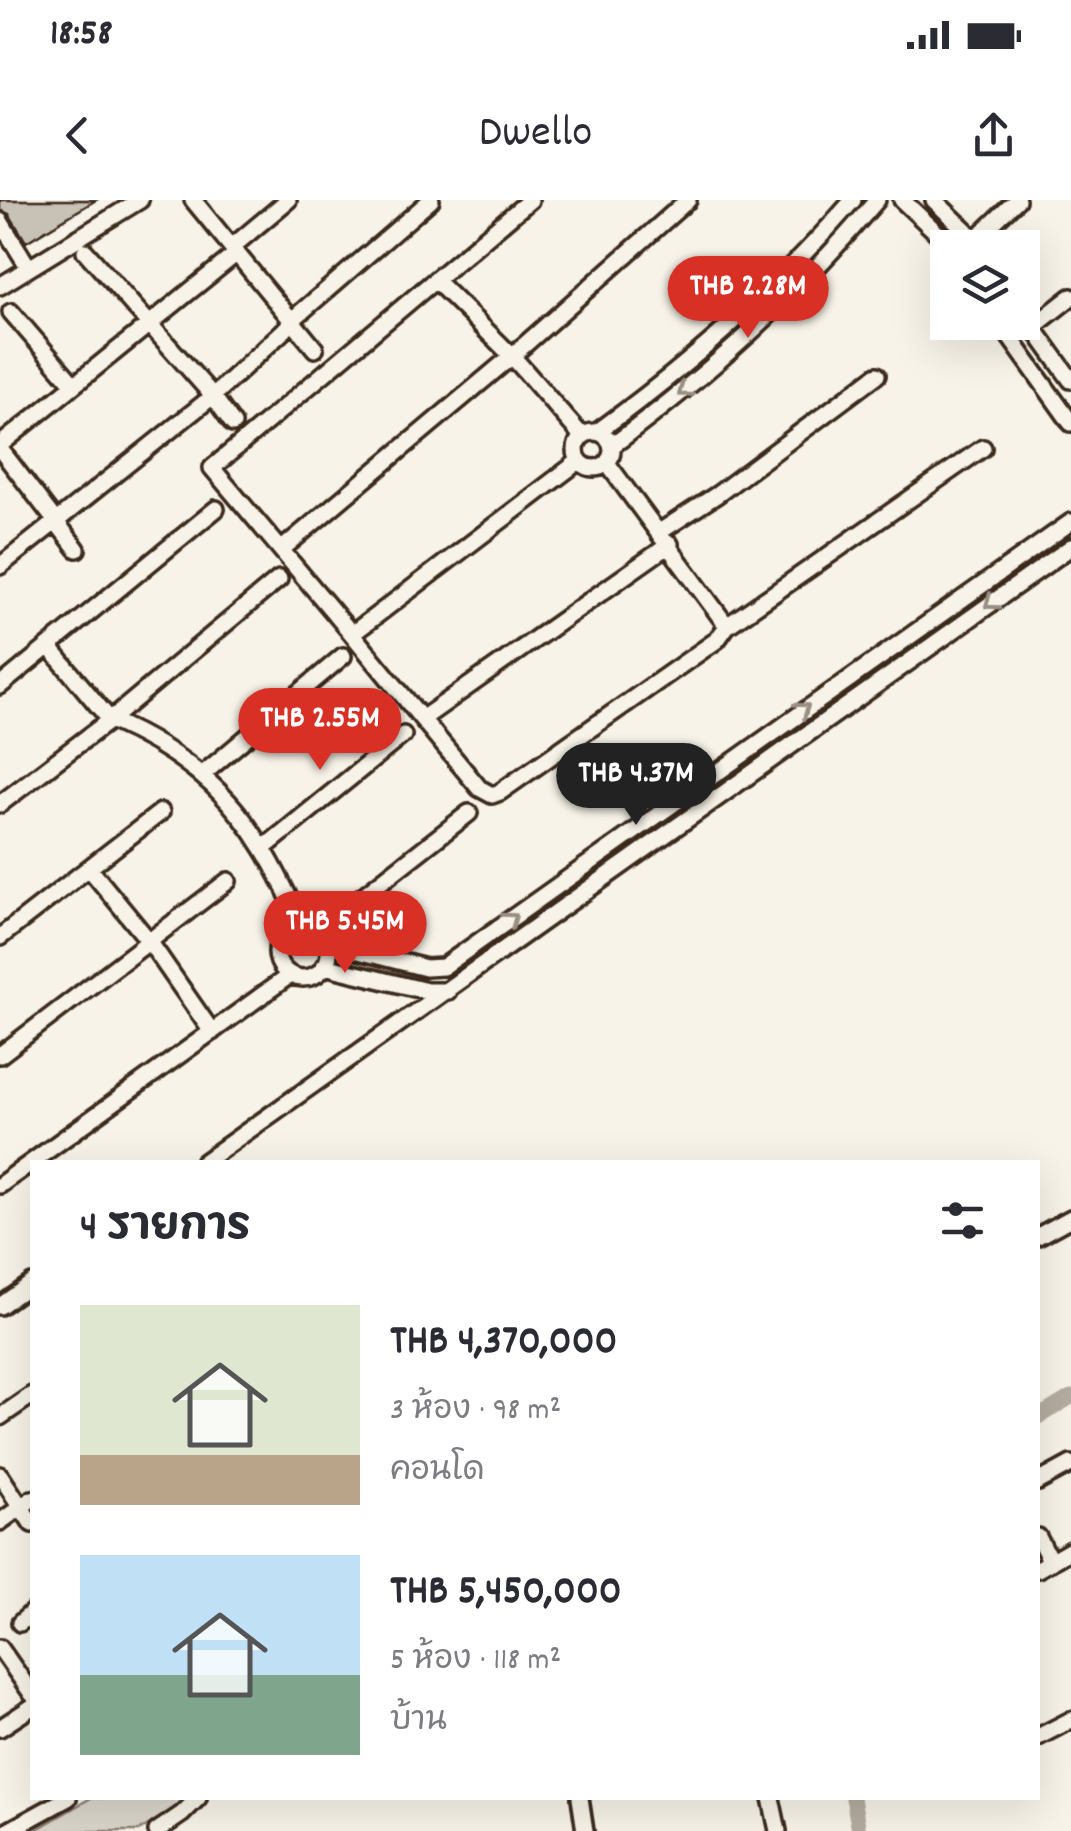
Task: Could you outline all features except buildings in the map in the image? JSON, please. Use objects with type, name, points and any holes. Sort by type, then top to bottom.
[{"type":"street","points":[[0,286],[140,200]]},
{"type":"street","points":[[193,200],[316,349]]},
{"type":"street","points":[[77,549],[0,447],[288,200]]},
{"type":"street","points":[[0,566],[214,396],[293,320],[431,200]]},
{"type":"street","points":[[530,200],[212,468],[478,788],[492,794],[717,640],[728,626],[982,448]]},
{"type":"street","points":[[281,550],[512,356],[688,200]]},
{"type":"street","points":[[607,463],[592,468],[579,461],[575,450],[590,434],[664,384],[753,307],[852,200]]},
{"type":"street","points":[[607,463],[612,446],[706,374],[776,311],[877,200]]},
{"type":"street","points":[[902,200],[934,230]]},
{"type":"street","points":[[934,200],[966,230]]},
{"type":"street","points":[[991,230],[1018,200]]},
{"type":"street","points":[[0,221],[30,268]]},
{"type":"street","points":[[86,251],[214,396],[233,424]]},
{"type":"street","points":[[435,280],[590,434],[607,437],[612,446]]},
{"type":"street","points":[[1040,321],[1071,297]]},
{"type":"street","points":[[11,312],[74,385]]},
{"type":"street","points":[[1040,337],[1071,380]]},
{"type":"street","points":[[1012,340],[1071,423]]},
{"type":"street","points":[[422,719],[666,538],[876,375]]},
{"type":"street","points":[[352,634],[579,461]]},
{"type":"street","points":[[607,463],[728,626]]},
{"type":"street","points":[[0,686],[216,509]]},
{"type":"street","points":[[50,648],[110,720],[150,737],[202,774],[235,807],[265,847],[301,926],[322,937],[426,968],[444,967],[1071,522]]},
{"type":"street","points":[[207,1160],[1071,547]]},
{"type":"street","points":[[1024,554],[1035,571]]},
{"type":"street","points":[[0,804],[110,720],[280,579]]},
{"type":"street","points":[[202,774],[343,656]]},
{"type":"street","points":[[838,684],[851,702]]},
{"type":"street","points":[[265,847],[403,734]]},
{"type":"street","points":[[0,937],[161,812]]},
{"type":"street","points":[[322,937],[469,813]]},
{"type":"street","points":[[89,868],[148,941],[212,1032]]},
{"type":"street","points":[[0,1054],[228,881]]},
{"type":"street","points":[[301,926],[286,933],[277,947],[279,963],[290,975],[306,978],[324,966],[329,954],[322,937]]},
{"type":"street","points":[[324,966],[428,991],[448,991]]},
{"type":"street","points":[[444,967],[448,991]]},
{"type":"street","points":[[35,1160],[290,975]]},
{"type":"street","points":[[0,1185],[30,1163]]},
{"type":"street","points":[[1040,1235],[1071,1218]]},
{"type":"street","points":[[0,1306],[30,1285]]},
{"type":"street","points":[[0,1418],[30,1396]]},
{"type":"street","points":[[1040,1481],[1071,1464]]},
{"type":"street","points":[[0,1476],[27,1503],[0,1522]]},
{"type":"street","points":[[1044,1566],[1071,1550]]},
{"type":"street","points":[[0,1648],[30,1691]]},
{"type":"street","points":[[0,1728],[30,1708]]},
{"type":"street","points":[[1040,1736],[1071,1720]]},
{"type":"street","points":[[8,1831],[64,1800]]},
{"type":"street","points":[[157,1831],[196,1800]]},
{"type":"street","points":[[580,1800],[585,1831]]},
{"type":"street","points":[[771,1800],[778,1831]]},
{"type":"shaded area","points":[[88,1800],[187,1800],[139,1831],[34,1831]]},
{"type":"waterway","points":[[1040,1416],[1071,1397]]},
{"type":"waterway","points":[[853,1800],[859,1831]]}]
